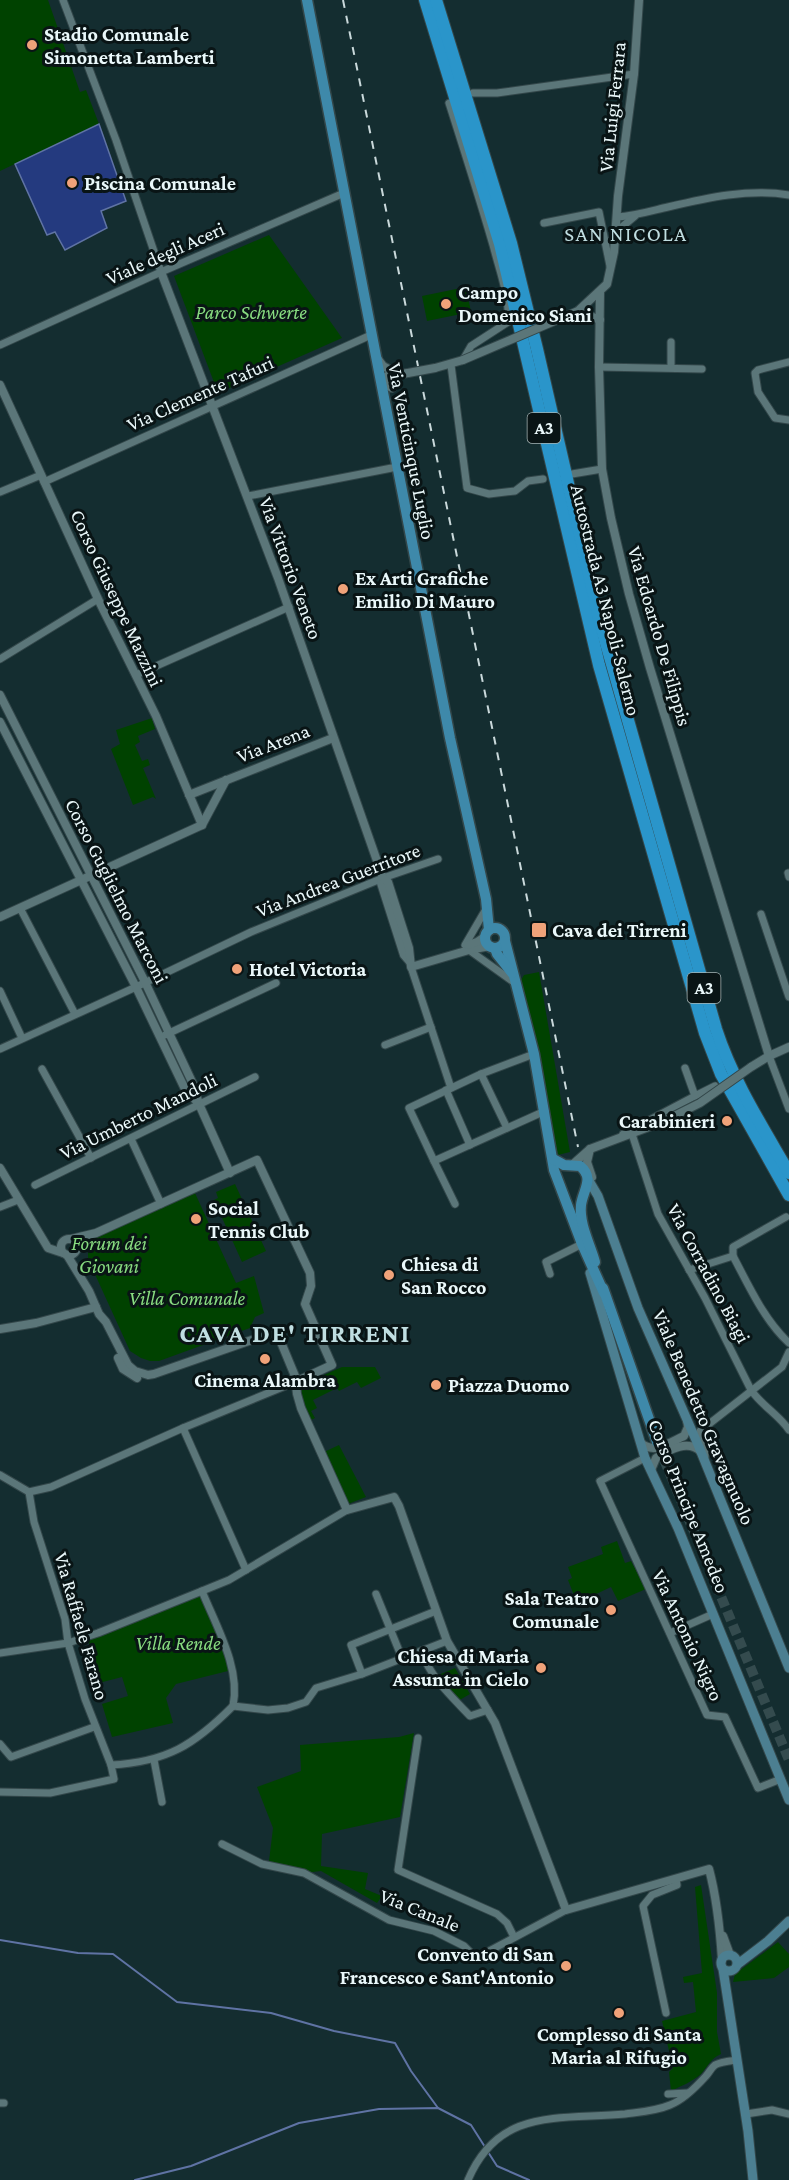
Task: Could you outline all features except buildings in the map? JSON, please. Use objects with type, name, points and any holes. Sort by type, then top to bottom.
[{"type":"highway","name":"Autostrada A3 Napoli-Salerno","points":[[425,0],[500,244],[599,665],[705,1033],[721,1074],[789,1195]]},
{"type":"highway","name":"Autostrada A3 Napoli-Salerno","points":[[436,0],[511,243],[600,622],[716,1029],[723,1051],[741,1090],[789,1173]]},
{"type":"main road","name":"Via Venticinque Luglio","points":[[307,0],[375,356],[387,385],[385,398],[397,467],[450,738],[497,954],[515,979]]},
{"type":"main road","name":"Corso Principe Amedeo","points":[[515,979],[534,1054],[554,1170],[582,1245],[645,1458],[678,1528],[789,1800]]},
{"type":"main road","points":[[553,1159],[560,1164],[580,1166],[589,1174],[581,1213],[604,1293],[657,1442]]},
{"type":"main road","points":[[561,1185],[564,1172],[570,1166]]},
{"type":"main road","name":"Viale Benedetto Gravagnuolo","points":[[589,1174],[638,1308],[703,1456],[785,1652],[789,1668]]},
{"type":"main road","points":[[582,1245],[604,1293]]},
{"type":"main road","points":[[753,2180],[748,2126],[725,1988],[730,1963],[752,1953],[789,1921]]},
{"type":"street","points":[[63,0],[116,140],[160,272]]},
{"type":"street","name":"Via Luigi Ferrara","points":[[617,217],[634,74],[639,0]]},
{"type":"street","points":[[473,93],[531,89],[634,74]]},
{"type":"street","points":[[449,103],[489,231],[509,311],[508,322],[471,346],[463,360]]},
{"type":"street","points":[[617,217],[635,216],[677,205],[739,194],[773,192],[789,195]]},
{"type":"street","name":"Viale degli Aceri","points":[[0,345],[160,272],[344,193]]},
{"type":"street","points":[[544,223],[599,212],[610,267]]},
{"type":"street","points":[[617,231],[635,216]]},
{"type":"street","name":"Via Edoardo De Filippis","points":[[617,217],[617,231],[607,284],[600,293],[599,367],[602,470],[629,594],[650,668],[769,1056]]},
{"type":"street","name":"Via Vittorio Veneto","points":[[160,272],[289,607],[383,878],[388,882],[409,948],[411,965]]},
{"type":"street","points":[[387,385],[406,375],[451,365],[578,311],[600,293]]},
{"type":"street","points":[[578,311],[600,315]]},
{"type":"street","name":"Via Clemente Tafuri","points":[[0,492],[43,478],[371,335]]},
{"type":"street","points":[[671,342],[671,367]]},
{"type":"street","points":[[375,356],[383,366],[406,375]]},
{"type":"street","points":[[789,362],[758,370],[755,373],[758,392],[775,418],[789,420]]},
{"type":"street","points":[[451,365],[467,488],[489,494],[515,491],[528,481],[543,478]]},
{"type":"street","points":[[599,367],[702,369]]},
{"type":"street","name":"Corso Giuseppe Mazzini","points":[[0,388],[98,599],[156,716],[202,825]]},
{"type":"street","points":[[248,496],[397,467]]},
{"type":"street","points":[[572,474],[602,470]]},
{"type":"street","points":[[0,658],[98,599]]},
{"type":"street","points":[[136,675],[289,607]]},
{"type":"street","name":"Corso Guglielmo Marconi","points":[[0,695],[145,982],[194,1084],[199,1104],[230,1173]]},
{"type":"street","name":"Corso Guglielmo Marconi","points":[[1,726],[136,987],[184,1087],[199,1104]]},
{"type":"street","name":"Via Arena","points":[[191,799],[226,779],[333,738]]},
{"type":"street","points":[[26,773],[37,767]]},
{"type":"street","name":"Via Arena","points":[[202,825],[226,779]]},
{"type":"street","points":[[191,799],[199,808],[213,804]]},
{"type":"street","points":[[49,818],[59,814]]},
{"type":"street","points":[[0,916],[202,825]]},
{"type":"street","name":"Via Andrea Guerritore","points":[[0,1049],[251,932],[383,878],[438,859]]},
{"type":"street","points":[[467,947],[487,907]]},
{"type":"street","points":[[20,908],[75,1014]]},
{"type":"street","points":[[761,914],[789,997]]},
{"type":"street","points":[[470,1145],[449,1089],[411,965],[477,942],[494,939]]},
{"type":"street","points":[[467,947],[515,979]]},
{"type":"street","points":[[160,1037],[276,983]]},
{"type":"street","points":[[0,992],[22,1038]]},
{"type":"street","points":[[385,1046],[430,1028]]},
{"type":"street","points":[[570,1166],[590,1149],[662,1122],[700,1103],[751,1067],[789,1047]]},
{"type":"street","points":[[455,1204],[409,1108],[481,1074],[534,1054]]},
{"type":"street","points":[[769,1056],[789,1109]]},
{"type":"street","points":[[685,1068],[695,1096]]},
{"type":"street","points":[[42,1069],[91,1158]]},
{"type":"street","points":[[481,1074],[507,1128]]},
{"type":"street","name":"Via Umberto Mandoli","points":[[35,1185],[255,1077]]},
{"type":"street","points":[[616,1139],[715,1086]]},
{"type":"street","points":[[434,1161],[545,1111]]},
{"type":"street","name":"Via Corradino Biagi","points":[[632,1134],[658,1214],[751,1390],[789,1431]]},
{"type":"street","points":[[131,1139],[161,1204]]},
{"type":"street","points":[[589,1174],[587,1162],[590,1149]]},
{"type":"street","points":[[0,1475],[29,1492],[51,1487],[183,1428],[295,1382],[332,1365],[304,1304],[311,1286],[310,1273],[256,1160],[96,1233],[66,1240],[62,1243],[61,1248],[78,1273],[123,1369],[140,1379],[158,1378],[268,1338],[274,1340],[295,1382]]},
{"type":"street","points":[[0,1168],[48,1248],[65,1254],[74,1254],[96,1233]]},
{"type":"street","points":[[0,1207],[18,1200]]},
{"type":"street","points":[[786,1217],[733,1247],[733,1256],[777,1332],[789,1343]]},
{"type":"street","points":[[71,1239],[75,1241],[77,1249],[78,1273]]},
{"type":"street","points":[[550,1274],[546,1262],[582,1245]]},
{"type":"street","points":[[689,1270],[733,1256]]},
{"type":"street","points":[[0,1329],[97,1311]]},
{"type":"street","points":[[97,1311],[106,1322],[128,1365],[135,1371],[148,1375],[272,1333],[278,1335],[295,1376],[301,1408],[347,1510]]},
{"type":"street","points":[[703,1456],[705,1443],[700,1431],[782,1367],[789,1352]]},
{"type":"street","points":[[641,1443],[649,1449],[656,1449],[684,1436],[688,1427],[687,1420]]},
{"type":"street","points":[[183,1428],[246,1570]]},
{"type":"street","points":[[651,1470],[656,1458],[686,1445],[694,1445],[703,1456]]},
{"type":"street","name":"Via Antonio Nigro","points":[[645,1458],[600,1481],[707,1715],[725,1717],[758,1788],[781,1779]]},
{"type":"street","name":"Via Raffaele Farano","points":[[29,1492],[34,1522],[65,1619],[68,1643],[94,1727],[102,1739],[111,1765]]},
{"type":"street","points":[[0,1653],[68,1643],[119,1625],[246,1570],[347,1510],[394,1497],[428,1584],[447,1641],[488,1710],[526,1802],[566,1910],[709,1869],[720,1929],[730,1963]]},
{"type":"street","points":[[0,1792],[50,1793],[114,1779],[111,1765],[154,1760],[189,1745],[211,1728],[233,1706],[234,1674],[202,1591]]},
{"type":"street","points":[[376,1594],[402,1658]]},
{"type":"street","points":[[362,1674],[351,1645],[436,1611]]},
{"type":"street","points":[[670,1633],[713,1614]]},
{"type":"street","points":[[233,1706],[268,1710],[288,1708],[306,1702],[316,1688],[362,1674],[447,1641]]},
{"type":"street","points":[[421,1651],[427,1667],[435,1678],[471,1716],[488,1710]]},
{"type":"street","points":[[0,1744],[11,1757],[94,1727]]},
{"type":"street","points":[[418,1738],[398,1870],[496,1914],[507,1923],[514,1937]]},
{"type":"street","points":[[154,1760],[162,1802]]},
{"type":"street","name":"Via Canale","points":[[222,1844],[262,1864],[304,1873],[389,1920],[434,1931],[464,1946],[476,1958],[566,1910]]},
{"type":"street","points":[[666,2013],[643,1906],[652,1895],[677,1885],[676,1879]]},
{"type":"street","points":[[468,2180],[476,2161],[495,2139],[518,2125],[544,2118],[643,2112],[671,2105],[688,2093],[715,2065],[737,2060]]},
{"type":"street","points":[[668,2094],[688,2093]]},
{"type":"street","points":[[746,2114],[772,2110],[789,2114]]},
{"type":"green space","name":"Stadio Comunale Simonetta Lamberti","points":[[0,0],[48,0],[80,92],[86,90],[99,124],[0,171]]},
{"type":"green space","name":"Parco Schwerte","points":[[269,235],[342,338],[218,393],[174,276]]},
{"type":"green space","name":"Campo Domenico Siani","points":[[466,287],[471,312],[427,321],[422,296]]},
{"type":"green space","points":[[152,718],[155,729],[138,736],[140,742],[135,745],[142,761],[148,759],[150,765],[143,768],[156,799],[153,797],[133,805],[111,749],[120,744],[116,730]]},
{"type":"green space","points":[[539,972],[570,1152],[558,1155],[521,980],[524,975]]},
{"type":"green space","points":[[235,1184],[266,1251],[242,1262],[214,1200],[218,1198],[216,1192]]},
{"type":"green space","name":"Villa Comunale","points":[[195,1193],[236,1283],[254,1276],[264,1313],[255,1317],[250,1328],[159,1361],[150,1361],[130,1351],[88,1259],[88,1248],[93,1238]]},
{"type":"green space","points":[[342,1367],[375,1367],[381,1378],[361,1388],[357,1382],[339,1391],[337,1388],[313,1400],[317,1408],[311,1411],[315,1418],[309,1421],[299,1386]]},
{"type":"green space","points":[[339,1445],[366,1497],[348,1504],[324,1452]]},
{"type":"green space","points":[[617,1541],[625,1563],[631,1561],[646,1589],[618,1601],[611,1587],[577,1603],[568,1580],[572,1578],[568,1567],[603,1554],[601,1547]]},
{"type":"green space","name":"Villa Rende","points":[[202,1591],[232,1670],[176,1684],[166,1698],[173,1723],[112,1737],[102,1704],[128,1696],[122,1677],[95,1684],[91,1672],[98,1671],[87,1636]]},
{"type":"green space","points":[[455,1668],[470,1694],[458,1701],[436,1676]]},
{"type":"green space","points":[[414,1733],[400,1817],[322,1834],[321,1866],[368,1873],[365,1889],[382,1896],[377,1903],[321,1871],[304,1873],[269,1861],[273,1828],[257,1787],[301,1771],[300,1745],[399,1737]]},
{"type":"green space","points":[[701,1885],[717,1993],[717,2032],[721,2054],[712,2060],[698,2077],[671,2091],[669,2072],[673,2068],[662,2021],[696,2012],[693,1982],[684,1983],[683,1977],[702,1973],[695,1887]]},
{"type":"green space","points":[[778,1942],[789,1954],[789,1967],[774,1978],[733,1982],[735,1974]]},
{"type":"water","name":"Piscina Comunale","points":[[99,124],[126,201],[101,211],[107,228],[65,250],[55,232],[47,235],[15,164]]},
{"type":"waterway","points":[[0,1940],[78,1953],[113,1954],[177,2002],[271,2013],[334,2031],[395,2043],[411,2071],[438,2108]]},
{"type":"waterway","points":[[135,2180],[191,2166],[299,2123],[379,2109],[438,2108],[471,2125],[485,2147]]},
{"type":"waterway","points":[[488,2152],[497,2166],[529,2180]]},
{"type":"tunnel","points":[[658,1445],[789,1760]]},
{"type":"railway","points":[[343,0],[578,1147]]},
{"type":"place","name":"Stadio Comunale Simonetta Lamberti","points":[[32,45]]},
{"type":"place","name":"Piscina Comunale","points":[[72,183]]},
{"type":"place","name":"Campo Domenico Siani","points":[[446,304]]},
{"type":"place","name":"Ex Arti Grafiche Emilio Di Mauro","points":[[343,589]]},
{"type":"place","name":"Cava dei Tirreni","points":[[539,930]]},
{"type":"place","name":"Hotel Victoria","points":[[237,969]]},
{"type":"place","name":"Carabinieri","points":[[727,1121]]},
{"type":"place","name":"Social Tennis Club","points":[[196,1219]]},
{"type":"place","name":"Chiesa di San Rocco","points":[[389,1275]]},
{"type":"place","name":"Cinema Alambra","points":[[265,1359]]},
{"type":"place","name":"Piazza Duomo","points":[[436,1385]]},
{"type":"place","name":"Sala Teatro Comunale","points":[[611,1610]]},
{"type":"place","name":"Chiesa di Maria Assunta in Cielo","points":[[541,1668]]},
{"type":"place","name":"Convento di San Francesco e Sant'Antonio","points":[[566,1966]]},
{"type":"place","name":"Complesso di Santa Maria al Rifugio","points":[[619,2013]]},
{"type":"district","name":"SAN NICOLA","points":[[626,234]]},
{"type":"district","name":"CAVA DE' TIRRENI","points":[[295,1333]]},
{"type":"park label","name":"Forum dei Giovani","points":[[109,1254]]}]
